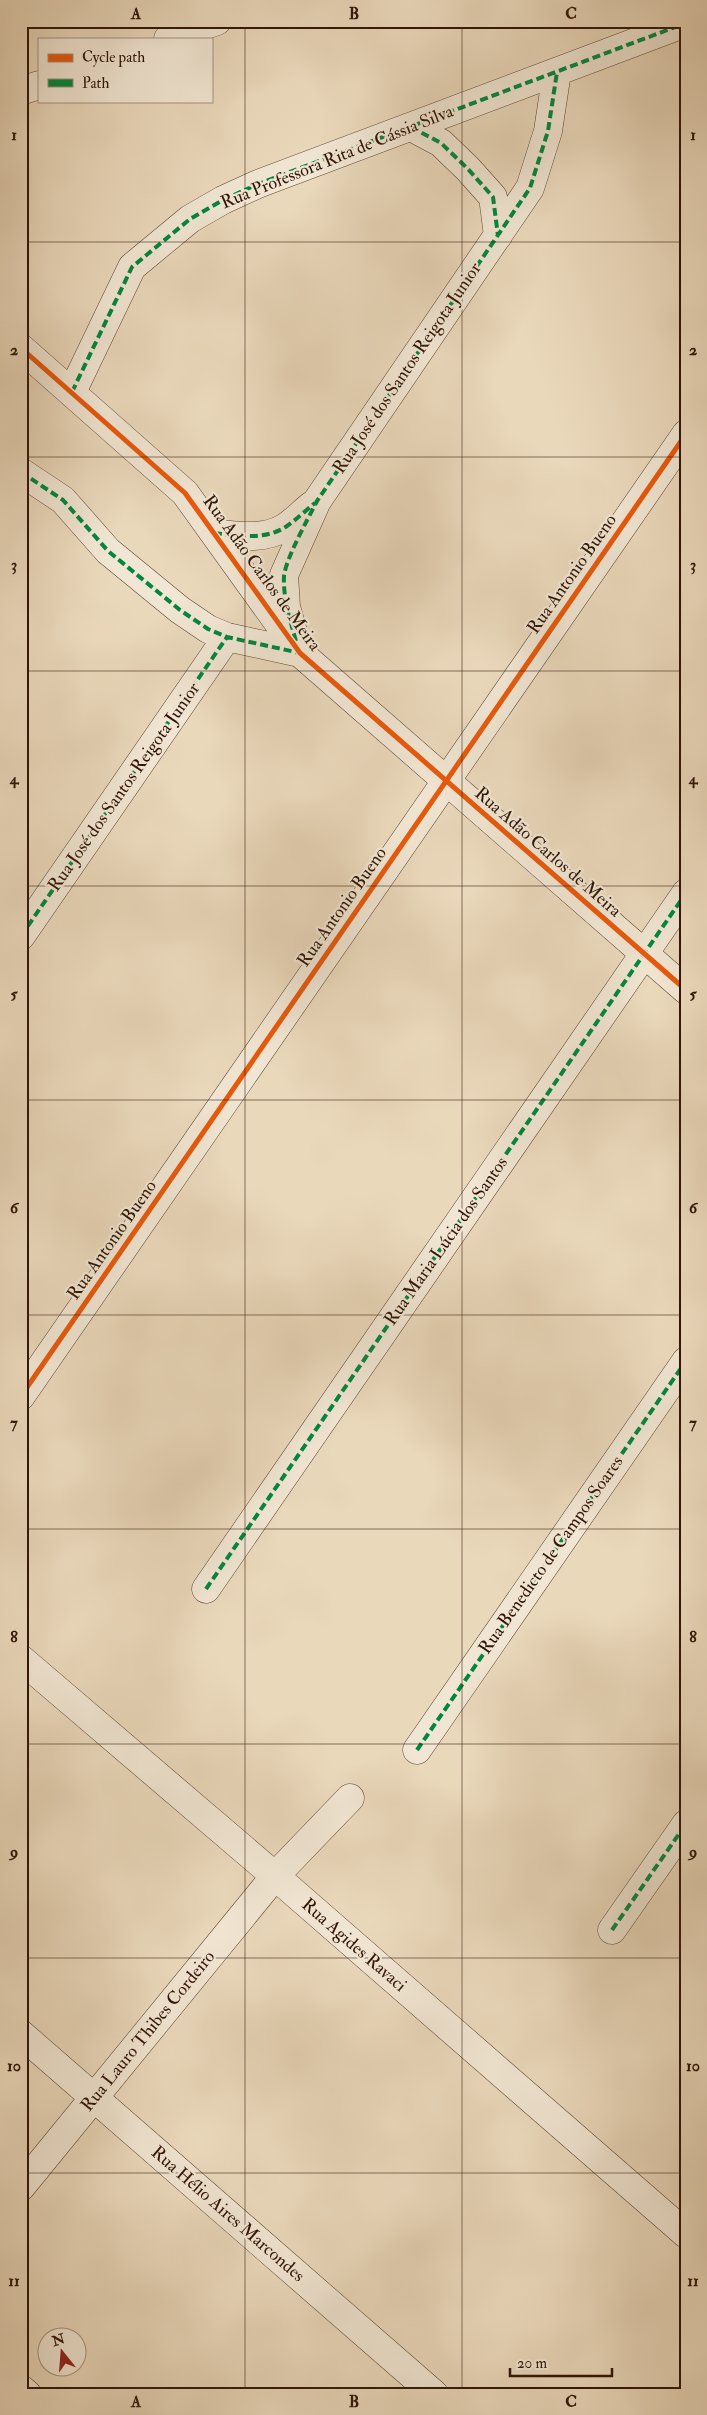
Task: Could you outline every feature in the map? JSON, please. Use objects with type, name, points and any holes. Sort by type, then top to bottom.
[{"type":"street","points":[[171,38],[217,21]]},
{"type":"street","name":"Rua Professora Rita de Cássia Silva","points":[[72,392],[132,268],[160,242],[190,219],[232,196],[686,23]]},
{"type":"street","name":"Rua José dos Santos Reigota Junior","points":[[317,501],[530,188],[548,131],[556,72]]},
{"type":"street","points":[[21,91],[38,85]]},
{"type":"street","points":[[411,127],[440,143],[468,169],[493,198],[498,236]]},
{"type":"street","name":"Rua Adão Carlos de Meira","points":[[21,348],[185,493],[300,653],[686,990]]},
{"type":"street","name":"Rua Antonio Bueno","points":[[21,1396],[686,434]]},
{"type":"street","name":"Rua Adão Carlos de Meira","points":[[21,472],[62,500],[108,551],[180,610],[208,629],[227,637],[300,653]]},
{"type":"street","points":[[214,533],[236,536],[262,535],[284,528],[317,501]]},
{"type":"street","points":[[300,653],[286,607],[284,575],[317,501]]},
{"type":"street","name":"Rua José dos Santos Reigota Junior","points":[[21,936],[227,637]]},
{"type":"street","name":"Rua Maria Lúcia dos Santos","points":[[206,1589],[686,893]]},
{"type":"street","name":"Rua Benedicto de Campos Soares","points":[[417,1750],[686,1361]]},
{"type":"street","name":"Rua Agides Ravaci","points":[[21,1659],[275,1876],[686,2234]]},
{"type":"street","name":"Rua Lauro Thibes Cordeiro","points":[[21,2187],[275,1876],[350,1798]]},
{"type":"street","points":[[612,1930],[686,1824]]},
{"type":"street","name":"Rua Hélio Aires Marcondes","points":[[21,2034],[434,2394]]},
{"type":"street","points":[[21,2389],[27,2394]]},
{"type":"marked path","points":[[72,392],[132,267],[190,219],[223,200],[258,184],[686,23]]},
{"type":"marked path","points":[[296,641],[287,609],[284,585],[284,576],[293,549],[317,501],[530,188],[548,131],[557,72]]},
{"type":"marked path","points":[[411,127],[441,143],[493,197],[498,236]]},
{"type":"marked path","points":[[21,472],[63,500],[108,551],[180,610],[208,629],[227,637],[300,653]]},
{"type":"marked path","points":[[214,533],[259,536],[276,532],[284,528],[315,503]]},
{"type":"marked path","points":[[21,936],[227,637]]},
{"type":"marked path","points":[[206,1589],[686,893]]},
{"type":"marked path","points":[[417,1750],[686,1361]]},
{"type":"marked path","points":[[612,1930],[686,1824]]},
{"type":"cycle path","points":[[21,348],[185,493],[300,653],[686,990]]},
{"type":"cycle path","points":[[21,1396],[686,434]]}]
